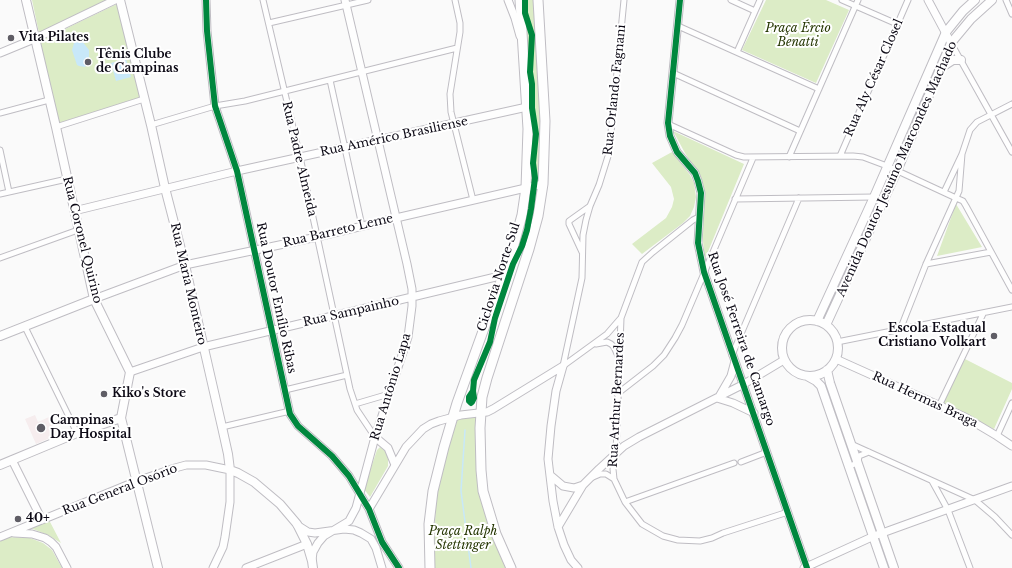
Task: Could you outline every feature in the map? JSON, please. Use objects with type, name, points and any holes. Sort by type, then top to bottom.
[{"type":"highway","points":[[430,568],[429,524],[433,492],[452,418],[504,275],[517,232],[526,188],[528,134],[520,0]]},
{"type":"highway","points":[[511,568],[496,534],[484,491],[480,447],[481,413],[482,397],[487,378],[535,229],[543,184],[545,122],[538,0]]},
{"type":"highway","points":[[504,275],[512,275],[514,280],[506,320]]},
{"type":"main road","name":"Rua Coronel Quirino","points":[[26,0],[94,299],[130,372]]},
{"type":"main road","name":"Rua Maria Monteiro","points":[[120,0],[185,265],[228,454],[230,470]]},
{"type":"main road","name":"Avenida Doutor Jesuíno Marcondes Machado","points":[[818,321],[946,32],[963,11],[975,0]]},
{"type":"main road","name":"Avenida Doutor Jesuíno Marcondes Machado","points":[[826,325],[897,171],[952,43],[971,19],[992,0]]},
{"type":"main road","points":[[963,11],[971,19]]},
{"type":"main road","points":[[941,67],[953,60],[961,60]]},
{"type":"main road","name":"Rua Barreto Leme","points":[[0,336],[94,299]]},
{"type":"main road","points":[[808,320],[818,321],[826,325],[835,335],[838,347],[836,358],[827,370],[814,376],[797,374],[784,360],[781,352],[785,334],[791,326],[808,320]]},
{"type":"main road","points":[[827,370],[830,383],[894,568]]},
{"type":"main road","points":[[130,372],[121,418],[158,568]]},
{"type":"main road","points":[[807,376],[821,386],[884,568]]},
{"type":"main road","points":[[0,465],[77,433],[121,418]]},
{"type":"main road","name":"Rua General Osório","points":[[230,470],[254,482],[280,504],[297,524],[307,544],[312,564]]},
{"type":"main road","points":[[860,496],[869,493]]},
{"type":"street","points":[[0,53],[34,39],[115,0]]},
{"type":"street","name":"Rua Doutor Emílio Ribas","points":[[206,0],[207,31],[215,106],[237,171],[271,331],[293,420],[342,466],[369,509],[382,542],[399,568]]},
{"type":"street","name":"Rua Padre Almeida","points":[[263,0],[300,157],[347,375],[355,404],[375,437],[388,448]]},
{"type":"street","points":[[268,23],[346,3],[368,0]]},
{"type":"street","points":[[455,0],[460,23],[450,94],[451,112],[473,200]]},
{"type":"street","points":[[508,0],[524,50]]},
{"type":"street","name":"Rua Orlando Fagnani","points":[[563,366],[582,278],[583,235],[590,206],[610,153],[624,0]]},
{"type":"street","name":"Rua José Ferreira de Camargo","points":[[680,0],[668,124],[670,136],[677,152],[695,173],[698,181],[701,194],[698,243],[704,272],[754,413],[806,568]]},
{"type":"street","points":[[731,0],[755,11]]},
{"type":"street","points":[[737,52],[760,0]]},
{"type":"street","points":[[842,0],[897,24]]},
{"type":"street","points":[[789,157],[858,0]]},
{"type":"street","name":"Rua Aly César Closel","points":[[840,156],[908,0]]},
{"type":"street","points":[[928,0],[1012,152]]},
{"type":"street","points":[[1006,0],[1012,14]]},
{"type":"street","name":"Rua Antônio Lapa","points":[[312,564],[313,552],[318,543],[324,536],[349,521],[356,508],[375,437],[408,337],[413,297],[407,264],[346,3]]},
{"type":"street","points":[[678,26],[818,89]]},
{"type":"street","points":[[151,125],[215,106],[245,101],[457,48]]},
{"type":"street","points":[[673,73],[800,131]]},
{"type":"street","points":[[330,80],[362,226]]},
{"type":"street","points":[[56,127],[144,99]]},
{"type":"street","points":[[0,114],[49,100]]},
{"type":"street","points":[[944,192],[962,154],[970,130],[976,122],[1012,104]]},
{"type":"street","name":"Rua Américo Brasiliense","points":[[74,211],[237,171],[527,107]]},
{"type":"street","points":[[668,124],[736,155],[753,158],[840,156],[862,157],[887,166],[944,192],[962,201],[966,206],[1012,290]]},
{"type":"street","points":[[0,150],[9,192]]},
{"type":"street","points":[[900,330],[926,264],[960,187],[962,154]]},
{"type":"street","points":[[617,394],[653,366],[664,355],[682,325],[753,158]]},
{"type":"street","points":[[0,194],[67,179]]},
{"type":"street","name":"Rua Barreto Leme","points":[[94,299],[185,265],[317,237],[543,184]]},
{"type":"street","points":[[735,199],[874,197]]},
{"type":"street","points":[[718,397],[729,380],[734,358],[799,198]]},
{"type":"street","points":[[583,254],[569,221],[590,206]]},
{"type":"street","name":"Rua Arthur Bernardes","points":[[699,217],[693,220],[642,262],[621,318],[617,394],[616,454],[613,469],[614,479],[625,502],[642,524],[663,536],[688,541],[700,541],[712,538],[788,512]]},
{"type":"street","points":[[0,258],[78,230]]},
{"type":"street","points":[[926,264],[991,252]]},
{"type":"street","name":"Rua Sampainho","points":[[130,372],[203,347],[504,275]]},
{"type":"street","points":[[837,342],[1012,307]]},
{"type":"street","points":[[939,406],[983,314]]},
{"type":"street","points":[[369,509],[406,447],[417,434],[431,424],[494,409],[563,366],[593,345],[607,334],[621,318]]},
{"type":"street","points":[[25,326],[77,433]]},
{"type":"street","points":[[593,345],[602,342],[611,344],[617,352],[619,362]]},
{"type":"street","name":"Rua Hermas Braga","points":[[836,358],[965,417],[1012,446]]},
{"type":"street","points":[[558,527],[583,485],[599,468],[624,446],[744,384],[784,360]]},
{"type":"street","points":[[563,366],[556,391],[548,459],[558,527],[571,560],[578,568]]},
{"type":"street","points":[[285,390],[347,375]]},
{"type":"street","points":[[355,404],[389,394]]},
{"type":"street","points":[[718,397],[754,413]]},
{"type":"street","points":[[997,436],[1012,403]]},
{"type":"street","points":[[222,427],[290,411]]},
{"type":"street","points":[[851,444],[975,500],[1012,534]]},
{"type":"street","points":[[388,448],[394,450],[406,447]]},
{"type":"street","points":[[388,448],[395,466]]},
{"type":"street","points":[[741,462],[767,452]]},
{"type":"street","points":[[849,466],[858,463],[859,456],[868,452]]},
{"type":"street","points":[[12,460],[42,520]]},
{"type":"street","points":[[625,502],[734,463]]},
{"type":"street","name":"Rua General Osório","points":[[0,537],[137,481],[175,468],[186,465],[206,465],[230,470]]},
{"type":"street","name":"Rua Maria Monteiro","points":[[216,567],[225,537],[230,502],[230,470]]},
{"type":"street","points":[[590,478],[597,475],[606,474],[614,479]]},
{"type":"street","points":[[550,475],[563,486],[574,488],[583,485]]},
{"type":"street","points":[[931,480],[948,510],[970,568]]},
{"type":"street","points":[[806,568],[874,536],[1012,486]]},
{"type":"street","points":[[297,524],[308,532],[315,533],[336,530],[354,530],[361,533],[370,540],[376,548],[382,568]]},
{"type":"street","points":[[370,540],[376,536],[377,530]]},
{"type":"street","points":[[11,533],[26,533],[45,538],[56,547],[68,568]]},
{"type":"street","points":[[246,568],[307,544]]},
{"type":"shaded area","name":"Campinas Day Hospital","points":[[35,415],[38,422],[49,417],[57,435],[36,444],[25,419]]},
{"type":"green space","points":[[32,0],[108,0],[39,33]]},
{"type":"green space","points":[[522,0],[536,0],[542,125],[541,182],[529,185]]},
{"type":"green space","name":"Praça Ércio Benatti","points":[[766,0],[826,0],[849,10],[816,83],[742,50]]},
{"type":"green space","name":"Tênis Clube de Campinas","points":[[117,4],[140,98],[59,123],[40,41]]},
{"type":"green space","points":[[673,131],[744,164],[705,259],[703,241],[704,188],[701,178]]},
{"type":"green space","points":[[672,152],[690,175],[694,183],[696,197],[694,207],[690,216],[683,223],[642,254],[632,244],[666,218],[672,207],[674,199],[671,187],[652,163]]},
{"type":"green space","points":[[956,204],[982,247],[937,256]]},
{"type":"green space","points":[[965,359],[1012,383],[1012,389],[994,429],[942,404]]},
{"type":"green space","name":"Praça Ralph Stettinger","points":[[477,417],[477,481],[491,531],[508,568],[434,568],[436,499],[456,418]]},
{"type":"green space","points":[[380,447],[386,452],[388,466],[370,497],[364,489],[377,450]]},
{"type":"green space","points":[[49,520],[61,543],[48,535],[33,529],[23,529]]},
{"type":"green space","points":[[6,537],[30,538],[43,543],[52,550],[62,568],[0,568],[0,539]]},
{"type":"water","points":[[79,40],[82,41],[89,50],[89,62],[85,67],[77,65],[72,50],[74,43]]},
{"type":"water","points":[[126,59],[131,77],[116,81],[111,63]]},
{"type":"waterway","points":[[465,430],[461,491],[471,568]]},
{"type":"cycle path","points":[[206,0],[207,31],[215,106],[237,171],[290,414],[298,426],[332,456],[349,476],[369,509],[382,542],[399,568]]},
{"type":"cycle path","name":"Ciclovia Norte-Sul","points":[[473,391],[469,397],[469,401],[471,403],[474,398],[474,380],[490,342],[495,318],[513,264],[522,246],[527,230],[531,209],[535,178],[533,163],[536,134],[532,108],[532,84],[530,72],[532,35],[525,13],[525,0]]},
{"type":"cycle path","points":[[680,0],[668,123],[670,136],[677,152],[695,173],[698,181],[701,193],[698,243],[704,272],[807,568]]},
{"type":"place","name":"Vita Pilates","points":[[11,38]]},
{"type":"place","name":"Tênis Clube de Campinas","points":[[88,62]]},
{"type":"place","name":"Escola Estadual Cristiano Volkart","points":[[994,336]]},
{"type":"place","name":"Kiko's Store","points":[[104,394]]},
{"type":"place","name":"Campinas Day Hospital","points":[[41,428]]},
{"type":"place","name":"40+","points":[[18,519]]}]
